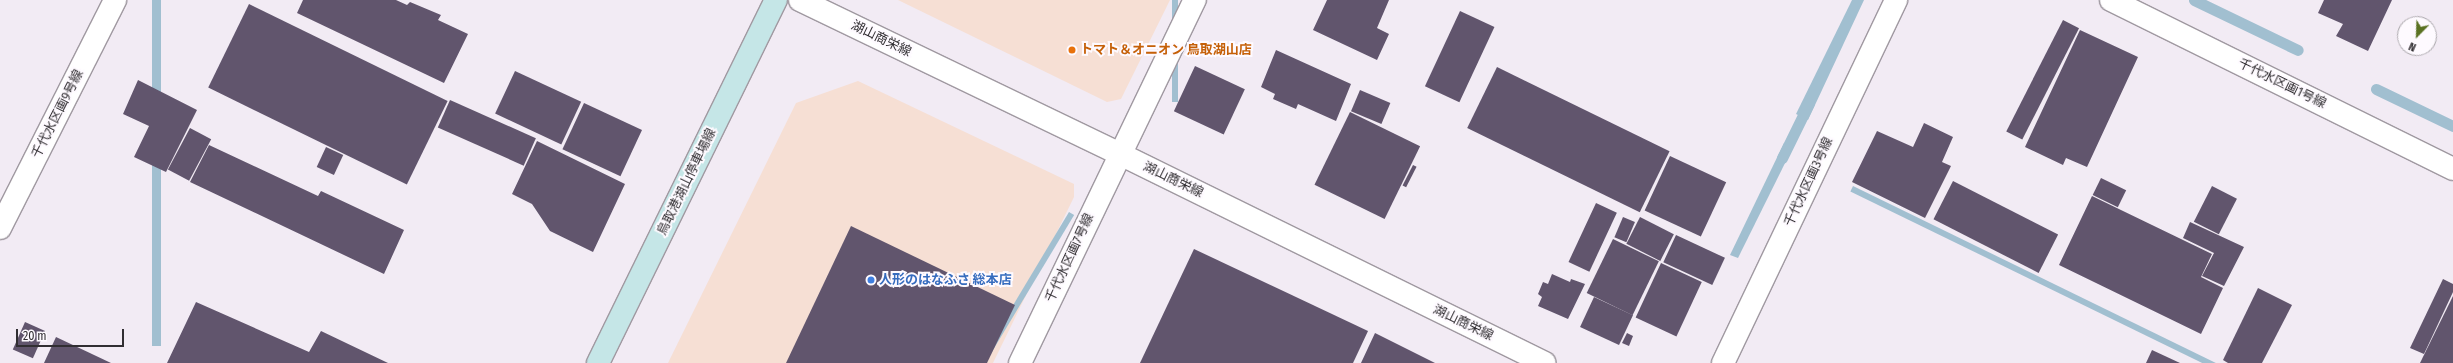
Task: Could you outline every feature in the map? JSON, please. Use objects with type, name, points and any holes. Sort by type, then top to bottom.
[{"type":"main road","name":"鳥取港湖山停車場線","points":[[598,363],[776,0]]},
{"type":"street","name":"千代水区画9号線","points":[[0,228],[115,0]]},
{"type":"street","name":"湖山商栄線","points":[[800,0],[1120,154],[1544,363]]},
{"type":"street","points":[[1120,154],[1195,0]]},
{"type":"street","name":"千代水区画3号線","points":[[1723,363],[1896,0]]},
{"type":"street","name":"千代水区画1号線","points":[[2111,0],[2453,169]]},
{"type":"street","name":"千代水区画7号線","points":[[1020,363],[1120,154]]},
{"type":"shaded area","name":"トマト＆オニオン 鳥取湖山店","points":[[898,0],[1170,0],[1121,99],[1107,102]]},
{"type":"shaded area","name":"人形のはなふさ 総本店","points":[[858,81],[1074,184],[1074,197],[993,363],[668,363],[796,103]]},
{"type":"water","points":[[152,0],[161,0],[161,346],[152,346]]},
{"type":"water","points":[[1172,0],[1178,0],[1178,102],[1172,102]]},
{"type":"water","points":[[1852,0],[1864,0],[1808,120],[1796,114]]},
{"type":"water","points":[[1784,143],[1793,147],[1738,258],[1730,255]]},
{"type":"water","points":[[1853,186],[2216,363],[2202,363],[1850,191]]},
{"type":"water","points":[[1069,212],[1074,215],[988,359],[982,356]]},
{"type":"building","points":[[303,0],[396,0],[407,5],[410,2],[441,15],[438,20],[468,34],[444,83],[297,13]]},
{"type":"building","points":[[1327,0],[1389,0],[1377,28],[1389,34],[1377,60],[1313,30]]},
{"type":"building","points":[[2324,0],[2392,0],[2368,51],[2336,36],[2343,24],[2318,13]]},
{"type":"building","points":[[249,4],[448,101],[407,184],[208,88]]},
{"type":"building","points":[[1460,11],[1494,27],[1459,102],[1425,86]]},
{"type":"building","points":[[2063,20],[2079,28],[2022,140],[2006,131]]},
{"type":"building","points":[[2080,30],[2138,57],[2087,167],[2066,158],[2063,165],[2025,147]]},
{"type":"building","points":[[1276,50],[1351,84],[1336,121],[1298,104],[1296,109],[1273,99],[1275,94],[1261,87]]},
{"type":"building","points":[[1195,66],[1245,89],[1224,135],[1174,111]]},
{"type":"building","points":[[1497,67],[1670,151],[1640,212],[1467,128]]},
{"type":"building","points":[[515,71],[581,102],[561,144],[495,114]]},
{"type":"building","points":[[138,80],[197,110],[166,172],[134,157],[149,126],[123,114]]},
{"type":"building","points":[[1360,90],[1390,103],[1381,124],[1351,111]]},
{"type":"building","points":[[450,100],[536,138],[524,166],[438,127]]},
{"type":"building","points":[[584,103],[642,130],[620,176],[562,149]]},
{"type":"building","points":[[1350,112],[1420,146],[1385,219],[1314,185]]},
{"type":"building","points":[[1924,123],[1953,137],[1942,162],[1951,166],[1925,218],[1852,182],[1877,131],[1913,147]]},
{"type":"building","points":[[190,128],[211,139],[189,181],[168,169]]},
{"type":"building","points":[[537,141],[625,184],[593,252],[550,231],[532,204],[512,194]]},
{"type":"building","points":[[209,145],[318,196],[321,191],[404,230],[384,274],[190,182]]},
{"type":"building","points":[[326,147],[343,155],[334,175],[317,167]]},
{"type":"building","points":[[1670,156],[1726,182],[1701,237],[1645,210]]},
{"type":"building","points":[[1413,165],[1417,167],[1406,187],[1403,185]]},
{"type":"building","points":[[2101,178],[2126,190],[2118,207],[2093,195]]},
{"type":"building","points":[[1953,181],[2058,235],[2039,273],[1933,219]]},
{"type":"building","points":[[2212,186],[2237,199],[2219,234],[2194,222]]},
{"type":"building","points":[[2092,196],[2212,254],[2201,277],[2223,288],[2201,334],[2059,265]]},
{"type":"building","points":[[1596,203],[1617,213],[1589,272],[1569,262]]},
{"type":"building","points":[[1623,217],[1635,222],[1626,242],[1614,237]]},
{"type":"building","points":[[1640,217],[1674,234],[1660,261],[1626,244]]},
{"type":"building","points":[[2190,222],[2244,247],[2224,286],[2202,276],[2214,253],[2183,238]]},
{"type":"building","points":[[851,226],[1015,305],[987,363],[786,363]]},
{"type":"building","points":[[1676,235],[1725,258],[1712,285],[1663,262]]},
{"type":"building","points":[[1613,239],[1659,261],[1633,315],[1587,293]]},
{"type":"building","points":[[1194,249],[1368,331],[1353,363],[1140,363]]},
{"type":"building","points":[[1661,263],[1702,282],[1676,336],[1636,317]]},
{"type":"building","points":[[1552,274],[1570,282],[1571,279],[1585,284],[1568,319],[1538,306],[1542,297],[1538,294],[1543,282],[1548,284]]},
{"type":"building","points":[[2443,279],[2453,284],[2453,292],[2424,354],[2410,348]]},
{"type":"building","points":[[2258,288],[2292,305],[2262,363],[2228,363],[2223,360]]},
{"type":"building","points":[[2453,296],[2453,363],[2420,363]]},
{"type":"building","points":[[1594,297],[1633,315],[1619,345],[1580,327]]},
{"type":"building","points":[[196,302],[309,352],[321,331],[388,363],[167,363]]},
{"type":"building","points":[[25,322],[45,331],[33,358],[13,349]]},
{"type":"building","points":[[1375,333],[1435,363],[1361,363]]},
{"type":"building","points":[[1627,333],[1633,336],[1629,346],[1622,343]]},
{"type":"building","points":[[56,337],[111,363],[44,363]]},
{"type":"building","points":[[2152,350],[2180,363],[2146,363]]},
{"type":"waterway","points":[[2194,0],[2298,50]]},
{"type":"waterway","points":[[2376,89],[2453,126]]},
{"type":"waterway","points":[[1782,158],[1809,103]]},
{"type":"place","name":"トマト＆オニオン 鳥取湖山店","points":[[1072,50]]},
{"type":"place","name":"人形のはなふさ 総本店","points":[[871,280]]}]
